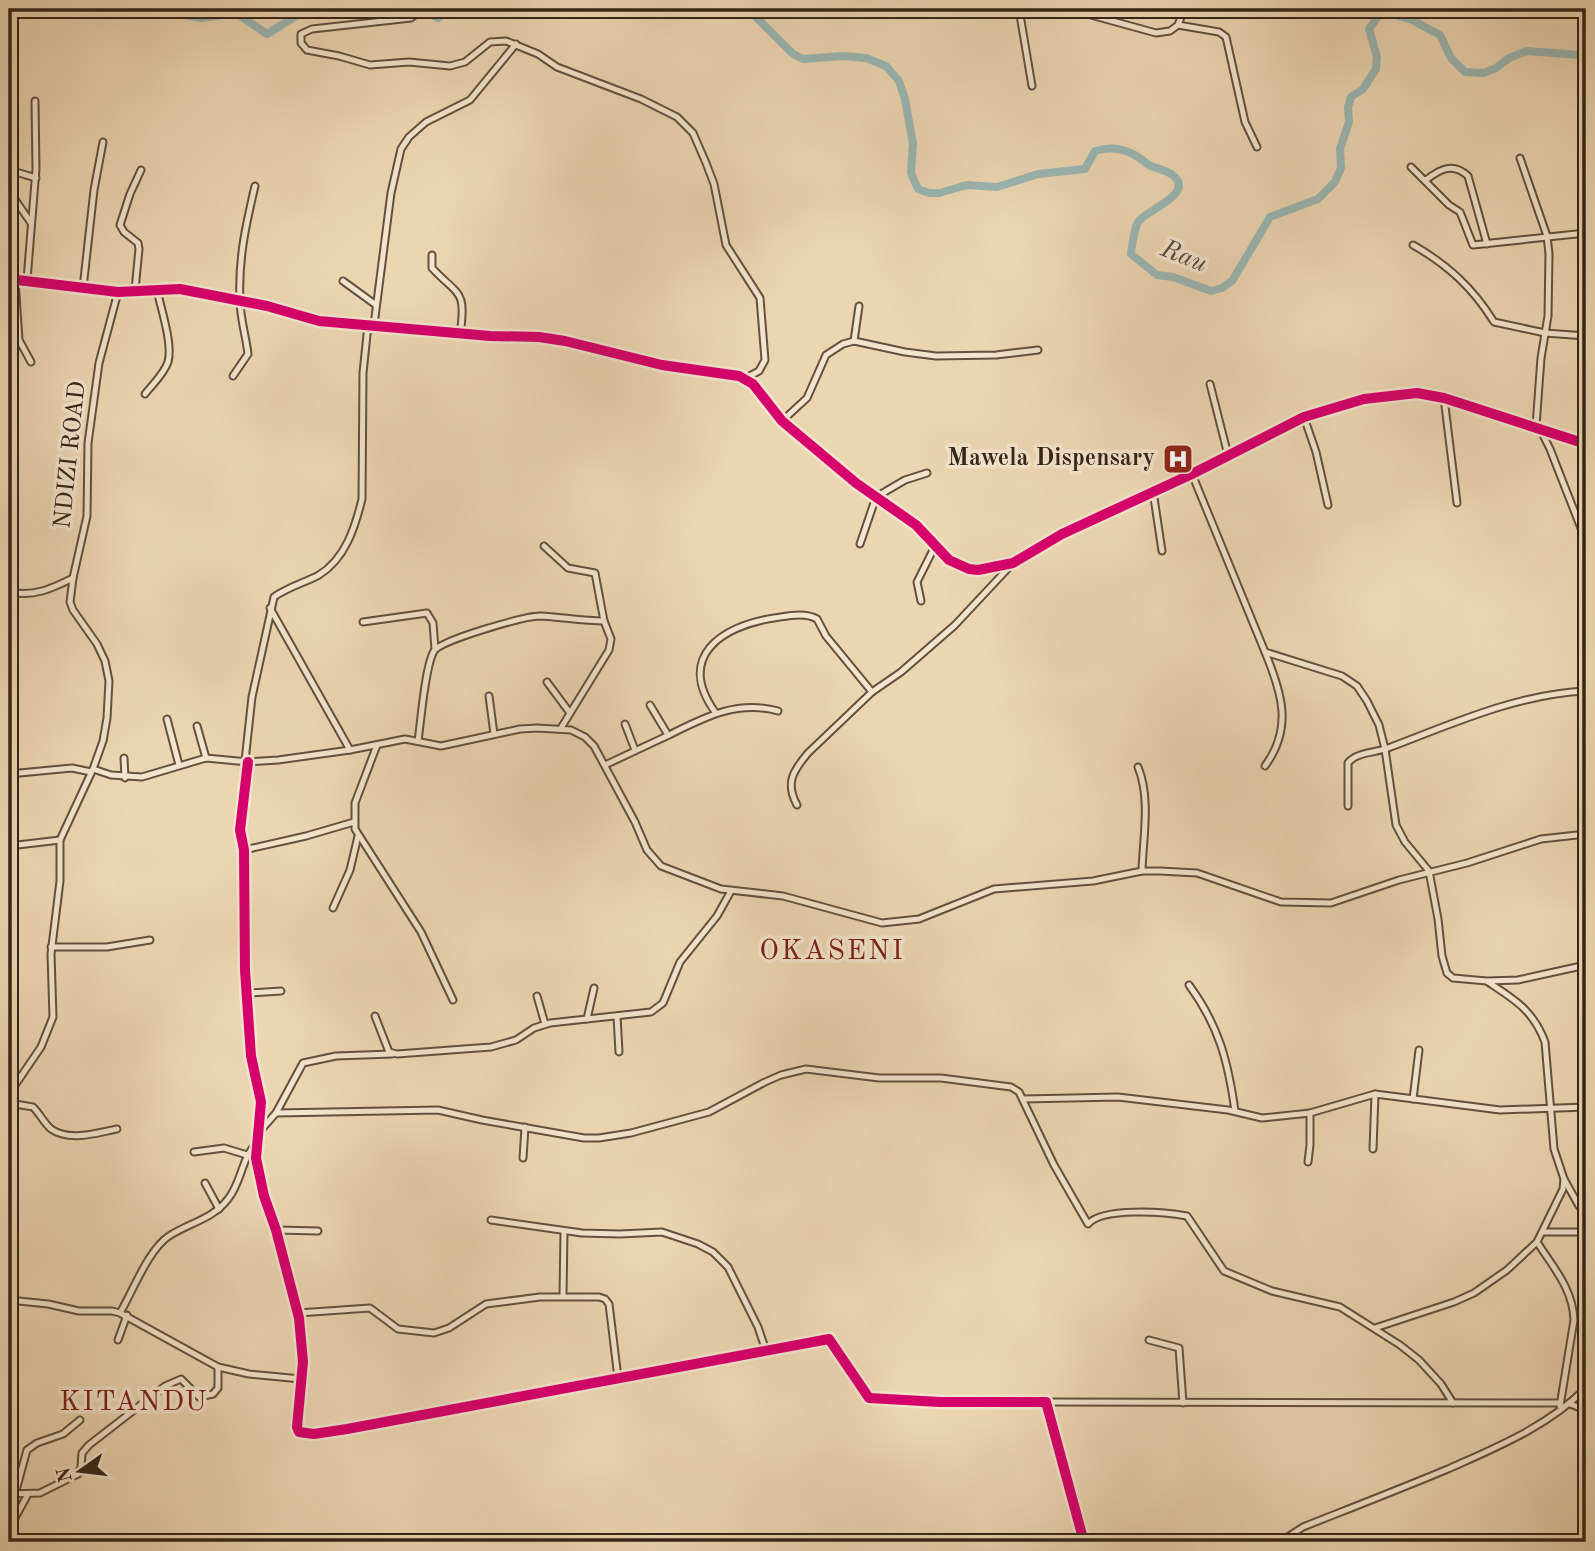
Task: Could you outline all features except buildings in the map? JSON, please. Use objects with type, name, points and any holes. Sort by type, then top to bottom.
[{"type":"street","points":[[423,9],[411,18],[312,29],[301,34],[301,43],[307,50],[339,55],[367,64],[409,62],[450,66],[465,62],[494,40],[516,44],[570,73],[663,108],[677,117],[693,133],[714,184],[726,245],[760,298],[765,360],[759,371],[746,378]]},
{"type":"street","points":[[1019,9],[1032,86]]},
{"type":"street","points":[[1069,9],[1156,33],[1170,31],[1178,25],[1184,9]]},
{"type":"street","points":[[1178,25],[1219,32],[1226,37],[1245,122],[1258,147]]},
{"type":"street","points":[[516,44],[470,100],[426,122],[409,137],[401,149],[391,193],[376,305],[363,373],[362,499],[343,550],[330,568],[274,597],[252,697],[240,830],[244,850],[245,970],[251,1056],[261,1102],[257,1143],[258,1174],[298,1313],[303,1362],[297,1429],[301,1433],[314,1434],[829,1339],[869,1398],[961,1402],[1453,1403],[1560,1407],[1570,1404],[1586,1388]]},
{"type":"street","points":[[27,280],[36,178],[35,101]]},
{"type":"street","points":[[83,288],[94,190],[103,142]]},
{"type":"street","points":[[1520,158],[1547,236],[1549,290],[1537,427],[1550,449],[1586,541]]},
{"type":"street","points":[[1411,167],[1449,205],[1460,212],[1472,244],[1586,233]]},
{"type":"street","points":[[1426,180],[1447,167],[1456,168],[1468,176],[1487,244]]},
{"type":"street","points":[[9,170],[36,178]]},
{"type":"street","points":[[135,290],[138,243],[124,232],[120,225],[126,203],[141,170]]},
{"type":"street","points":[[9,185],[14,198],[31,223]]},
{"type":"street","points":[[233,376],[248,354],[240,301],[242,243],[255,186]]},
{"type":"street","points":[[1413,245],[1434,257],[1466,283],[1494,322],[1545,333],[1586,336]]},
{"type":"street","points":[[432,255],[432,268],[459,293],[462,317],[460,334]]},
{"type":"street","points":[[31,362],[19,340],[12,279],[118,292],[180,289],[267,306],[319,321],[460,334],[539,337],[662,365],[731,374],[746,378],[759,390],[782,421],[856,483],[916,525],[949,560],[969,569],[992,569],[1013,563],[1062,534],[1192,474],[1304,417],[1364,399],[1417,393],[1444,397],[1586,444]]},
{"type":"street","points":[[344,281],[376,305]]},
{"type":"street","points":[[145,394],[164,370],[169,357],[157,290]]},
{"type":"street","name":"NDIZI ROAD","points":[[9,1094],[41,1047],[50,1025],[54,1008],[51,947],[60,881],[60,840],[92,770],[103,741],[107,718],[108,681],[105,661],[70,602],[87,516],[88,443],[99,363],[118,292]]},
{"type":"street","points":[[854,341],[859,306]]},
{"type":"street","points":[[782,421],[807,398],[826,355],[843,344],[854,341],[936,356],[996,355],[1038,350]]},
{"type":"street","points":[[1210,384],[1228,455]]},
{"type":"street","points":[[1444,397],[1457,503]]},
{"type":"street","points":[[1304,417],[1316,452],[1328,505]]},
{"type":"street","points":[[860,544],[876,497],[905,480],[927,473]]},
{"type":"street","points":[[1192,474],[1275,675],[1282,712],[1279,742],[1265,766]]},
{"type":"street","points":[[1153,491],[1162,551]]},
{"type":"street","points":[[544,546],[568,568],[595,573],[604,621],[611,639],[610,650],[561,728]]},
{"type":"street","points":[[921,601],[917,582],[935,546]]},
{"type":"street","points":[[797,805],[790,789],[799,764],[872,692],[955,625],[1013,563]]},
{"type":"street","points":[[9,592],[27,595],[42,592],[73,578]]},
{"type":"street","points":[[271,608],[350,750]]},
{"type":"street","points":[[363,622],[426,614],[433,622],[435,649],[427,679],[418,741]]},
{"type":"street","points":[[435,649],[456,637],[531,617],[604,621]]},
{"type":"street","points":[[715,712],[701,678],[701,661],[704,654],[711,645],[734,629],[782,617],[814,617],[825,636],[872,692]]},
{"type":"street","points":[[1265,652],[1342,676],[1356,686],[1374,714],[1385,749],[1396,825],[1405,842],[1429,871],[1447,973],[1453,978],[1487,981],[1531,979],[1586,965]]},
{"type":"street","points":[[547,682],[570,713]]},
{"type":"street","points":[[1348,806],[1350,760],[1513,703],[1564,692],[1586,691]]},
{"type":"street","points":[[489,696],[494,734]]},
{"type":"street","points":[[650,705],[668,736]]},
{"type":"street","points":[[605,765],[715,712],[750,707],[778,711]]},
{"type":"street","points":[[167,719],[179,765]]},
{"type":"street","points":[[625,724],[635,750]]},
{"type":"street","points":[[197,726],[206,758]]},
{"type":"street","points":[[9,774],[72,768],[125,778],[142,777],[206,758],[247,762],[278,760],[405,739],[441,746],[520,729],[561,728],[589,740],[605,765],[653,859],[661,866],[731,891],[783,896],[877,922],[894,923],[929,916],[994,889],[1093,881],[1142,871],[1197,873],[1268,899],[1323,904],[1541,839],[1586,834]]},
{"type":"street","points":[[377,745],[355,803],[354,821],[358,836],[421,932],[453,1000]]},
{"type":"street","points":[[124,758],[125,778]]},
{"type":"street","points":[[1138,767],[1145,800],[1142,871]]},
{"type":"street","points":[[244,850],[306,836],[354,821]]},
{"type":"street","points":[[333,908],[350,870],[358,836]]},
{"type":"street","points":[[9,846],[60,840]]},
{"type":"street","points":[[259,1132],[276,1113],[303,1063],[336,1056],[499,1045],[516,1040],[545,1024],[651,1012],[663,1003],[680,962],[718,916],[731,891]]},
{"type":"street","points":[[51,947],[107,947],[150,940]]},
{"type":"street","points":[[1487,981],[1519,1003],[1539,1026],[1545,1042],[1554,1149],[1564,1179],[1579,1206],[1586,1205]]},
{"type":"street","points":[[1189,985],[1207,1012],[1220,1040],[1235,1111]]},
{"type":"street","points":[[587,1019],[594,988]]},
{"type":"street","points":[[248,993],[281,992]]},
{"type":"street","points":[[537,996],[545,1024]]},
{"type":"street","points":[[375,1016],[386,1047],[394,1054]]},
{"type":"street","points":[[617,1016],[620,1052]]},
{"type":"street","points":[[1413,1099],[1419,1050]]},
{"type":"street","points":[[276,1113],[438,1110],[584,1138],[615,1136],[709,1112],[765,1082],[806,1069],[878,1078],[942,1078],[1004,1086],[1016,1089],[1023,1099],[1054,1166],[1088,1224],[1095,1218],[1111,1213],[1186,1216],[1224,1271],[1272,1291],[1340,1307],[1376,1328],[1419,1360],[1441,1384],[1453,1403]]},
{"type":"street","points":[[1023,1099],[1118,1097],[1235,1111],[1262,1118],[1310,1113],[1375,1094],[1500,1110],[1586,1107]]},
{"type":"street","points":[[1373,1149],[1375,1094]]},
{"type":"street","points":[[9,1103],[33,1107],[52,1129],[63,1134],[76,1136],[117,1129]]},
{"type":"street","points":[[1308,1162],[1310,1113]]},
{"type":"street","points":[[523,1158],[525,1127]]},
{"type":"street","points":[[118,1340],[124,1314],[162,1242],[219,1209],[235,1189],[247,1155],[257,1143]]},
{"type":"street","points":[[194,1152],[224,1148],[247,1155]]},
{"type":"street","points":[[1376,1328],[1430,1311],[1474,1293],[1507,1270],[1537,1242],[1559,1199],[1564,1179]]},
{"type":"street","points":[[205,1183],[219,1209]]},
{"type":"street","points":[[491,1220],[564,1231],[620,1234],[662,1232],[698,1244],[713,1252],[728,1267],[758,1327],[766,1351]]},
{"type":"street","points":[[276,1230],[318,1231]]},
{"type":"street","points":[[563,1296],[564,1231]]},
{"type":"street","points":[[1543,1232],[1586,1232]]},
{"type":"street","points":[[1280,1542],[1303,1527],[1500,1446],[1537,1427],[1560,1407],[1574,1307],[1567,1288],[1537,1242]]},
{"type":"street","points":[[298,1313],[370,1308],[398,1329],[433,1333],[449,1328],[486,1304],[563,1296],[605,1299],[611,1317],[618,1378]]},
{"type":"street","points":[[9,1300],[48,1304],[79,1311],[112,1311],[124,1314],[218,1367],[249,1374],[301,1379]]},
{"type":"street","points":[[1149,1340],[1179,1348],[1183,1403]]},
{"type":"street","points":[[80,1420],[64,1434],[37,1443],[27,1450],[12,1494],[46,1492],[78,1474],[82,1454],[89,1445],[165,1386],[183,1380],[199,1397],[213,1394],[218,1388],[218,1367]]},
{"type":"street","points":[[1046,1402],[1084,1542]]},
{"type":"street","points":[[1570,1404],[1586,1410]]},
{"type":"street","points":[[9,1529],[27,1494]]},
{"type":"waterway","name":"Rau","points":[[154,9],[201,18],[236,13],[267,34],[307,9]]},
{"type":"waterway","name":"Rau","points":[[420,9],[438,18],[450,9]]},
{"type":"waterway","name":"Rau","points":[[748,9],[793,54],[803,59],[843,56],[866,58],[886,66],[899,81],[905,99],[913,144],[911,173],[918,189],[939,193],[967,185],[997,187],[1038,174],[1085,169],[1095,151],[1109,149],[1128,152],[1149,165],[1172,174],[1179,184],[1178,190],[1138,222],[1131,254],[1157,275],[1173,277],[1211,291],[1232,281],[1270,217],[1318,199],[1335,182],[1341,168],[1340,149],[1349,122],[1348,107],[1351,97],[1363,89],[1376,69],[1377,57],[1369,29],[1382,11],[1412,20],[1440,35],[1451,58],[1465,72],[1483,73],[1527,51],[1579,55],[1586,53]]},
{"type":"cycle path","points":[[9,279],[118,292],[180,289],[267,306],[319,321],[490,336],[539,337],[662,365],[739,376],[753,384],[782,421],[856,483],[916,525],[949,560],[978,570],[1013,563],[1062,534],[1192,474],[1304,417],[1364,399],[1417,393],[1444,398],[1586,444]]},
{"type":"cycle path","points":[[248,762],[240,830],[244,850],[245,970],[251,1056],[261,1102],[256,1158],[264,1196],[276,1230],[299,1318],[303,1362],[297,1427],[299,1432],[314,1434],[347,1429],[829,1339],[869,1398],[940,1402],[1046,1402],[1084,1542]]},
{"type":"place","name":"Mawela Dispensary","points":[[1178,459]]},
{"type":"district","name":"OKASENI","points":[[832,952]]},
{"type":"district","name":"KITANDU","points":[[134,1403]]}]
